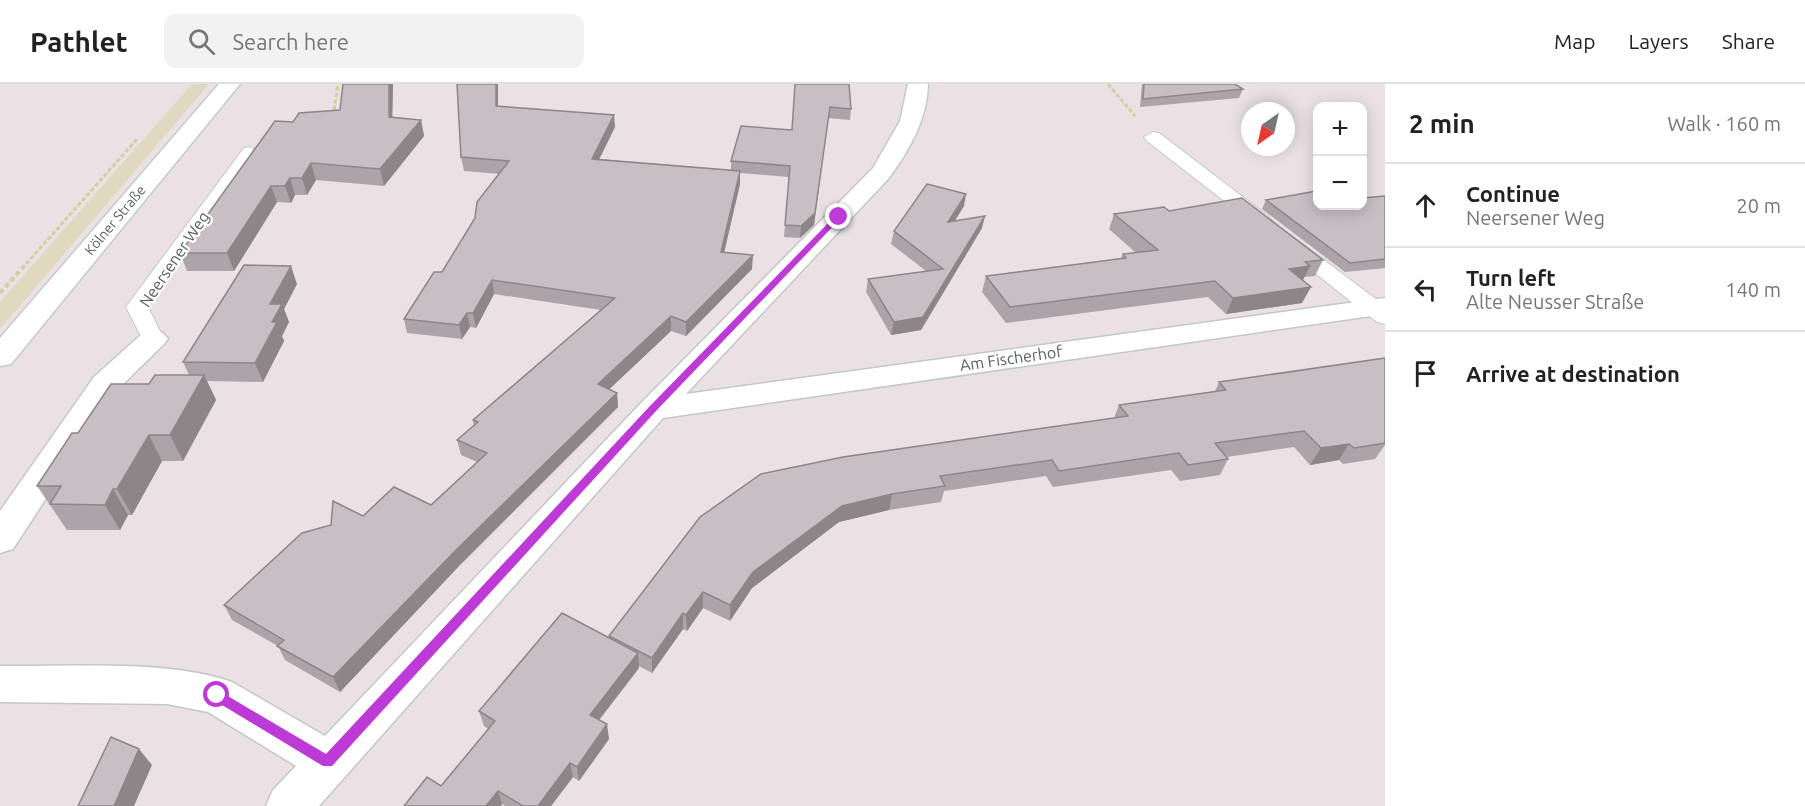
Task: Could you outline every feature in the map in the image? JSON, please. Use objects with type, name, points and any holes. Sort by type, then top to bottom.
[{"type":"street","name":"Kölner Straße","points":[[0,357],[230,84]]},
{"type":"street","points":[[205,114],[249,84]]},
{"type":"street","points":[[289,806],[653,409],[880,173],[909,131],[918,100],[918,84]]},
{"type":"street","name":"Am Fischerhof","points":[[653,409],[1380,310]]},
{"type":"street","name":"Neersener Weg","points":[[0,539],[105,384],[153,339]]},
{"type":"street","points":[[0,684],[166,686],[217,695],[328,761]]},
{"type":"lane","name":"Am Fischerhof","points":[[1153,137],[1380,310]]},
{"type":"lane","name":"Neersener Weg","points":[[153,339],[137,308],[250,152]]},
{"type":"path","points":[[334,110],[338,84]]},
{"type":"path","points":[[1108,84],[1153,137]]},
{"type":"path","points":[[0,293],[140,136]]},
{"type":"shaded area","points":[[192,84],[209,84],[0,329],[0,302]]},
{"type":"building","points":[[343,84],[389,84],[389,117],[421,120],[380,169],[311,163],[302,178],[290,178],[285,186],[271,186],[227,253],[180,253],[275,121],[293,122],[299,113],[340,110]]},
{"type":"building","points":[[457,84],[496,84],[496,106],[614,115],[592,159],[740,171],[721,252],[753,255],[686,322],[671,316],[598,384],[617,393],[456,550],[333,677],[277,646],[284,640],[224,605],[302,533],[331,525],[333,501],[363,516],[394,487],[431,505],[487,453],[457,440],[478,422],[473,420],[615,298],[492,280],[473,313],[467,313],[459,325],[404,319],[434,272],[442,272],[475,218],[477,202],[509,161],[461,157]]},
{"type":"building","points":[[795,84],[849,84],[851,109],[830,107],[815,213],[801,226],[785,225],[790,166],[731,161],[741,126],[792,130]]},
{"type":"building","points":[[1144,84],[1235,84],[1243,89],[1143,99]]},
{"type":"building","points":[[927,184],[966,194],[948,222],[985,216],[923,317],[894,322],[868,279],[943,269],[894,231]]},
{"type":"building","points":[[1313,192],[1313,210],[1367,210],[1367,198],[1385,196],[1385,259],[1350,263],[1266,200]]},
{"type":"building","points":[[1242,198],[1323,260],[1305,262],[1310,266],[1289,269],[1311,287],[1233,298],[1215,281],[1010,307],[986,276],[1126,258],[1123,254],[1158,250],[1114,214],[1164,207],[1169,211]]},
{"type":"building","points":[[244,265],[291,266],[270,304],[282,304],[272,322],[277,322],[255,363],[183,362]]},
{"type":"building","points":[[1385,358],[1385,443],[1354,448],[1349,444],[1321,448],[1304,431],[1215,443],[1228,459],[1188,465],[1179,453],[1059,471],[1052,460],[940,476],[945,486],[892,494],[842,506],[753,572],[730,605],[703,592],[686,615],[683,613],[652,658],[609,636],[700,517],[761,474],[843,457],[1128,416],[1119,405],[1226,390],[1219,382]]},
{"type":"building","points":[[155,375],[204,375],[170,435],[149,435],[105,505],[50,504],[61,486],[37,486],[72,433],[78,433],[111,384],[149,384]]},
{"type":"building","points":[[562,613],[638,653],[590,715],[607,724],[577,767],[570,763],[538,806],[523,806],[498,791],[486,806],[404,806],[427,777],[441,786],[495,721],[479,711]]},
{"type":"building","points":[[111,737],[139,749],[114,806],[78,806]]},
{"type":"route","points":[[217,695],[328,761],[653,409],[839,217]]}]
